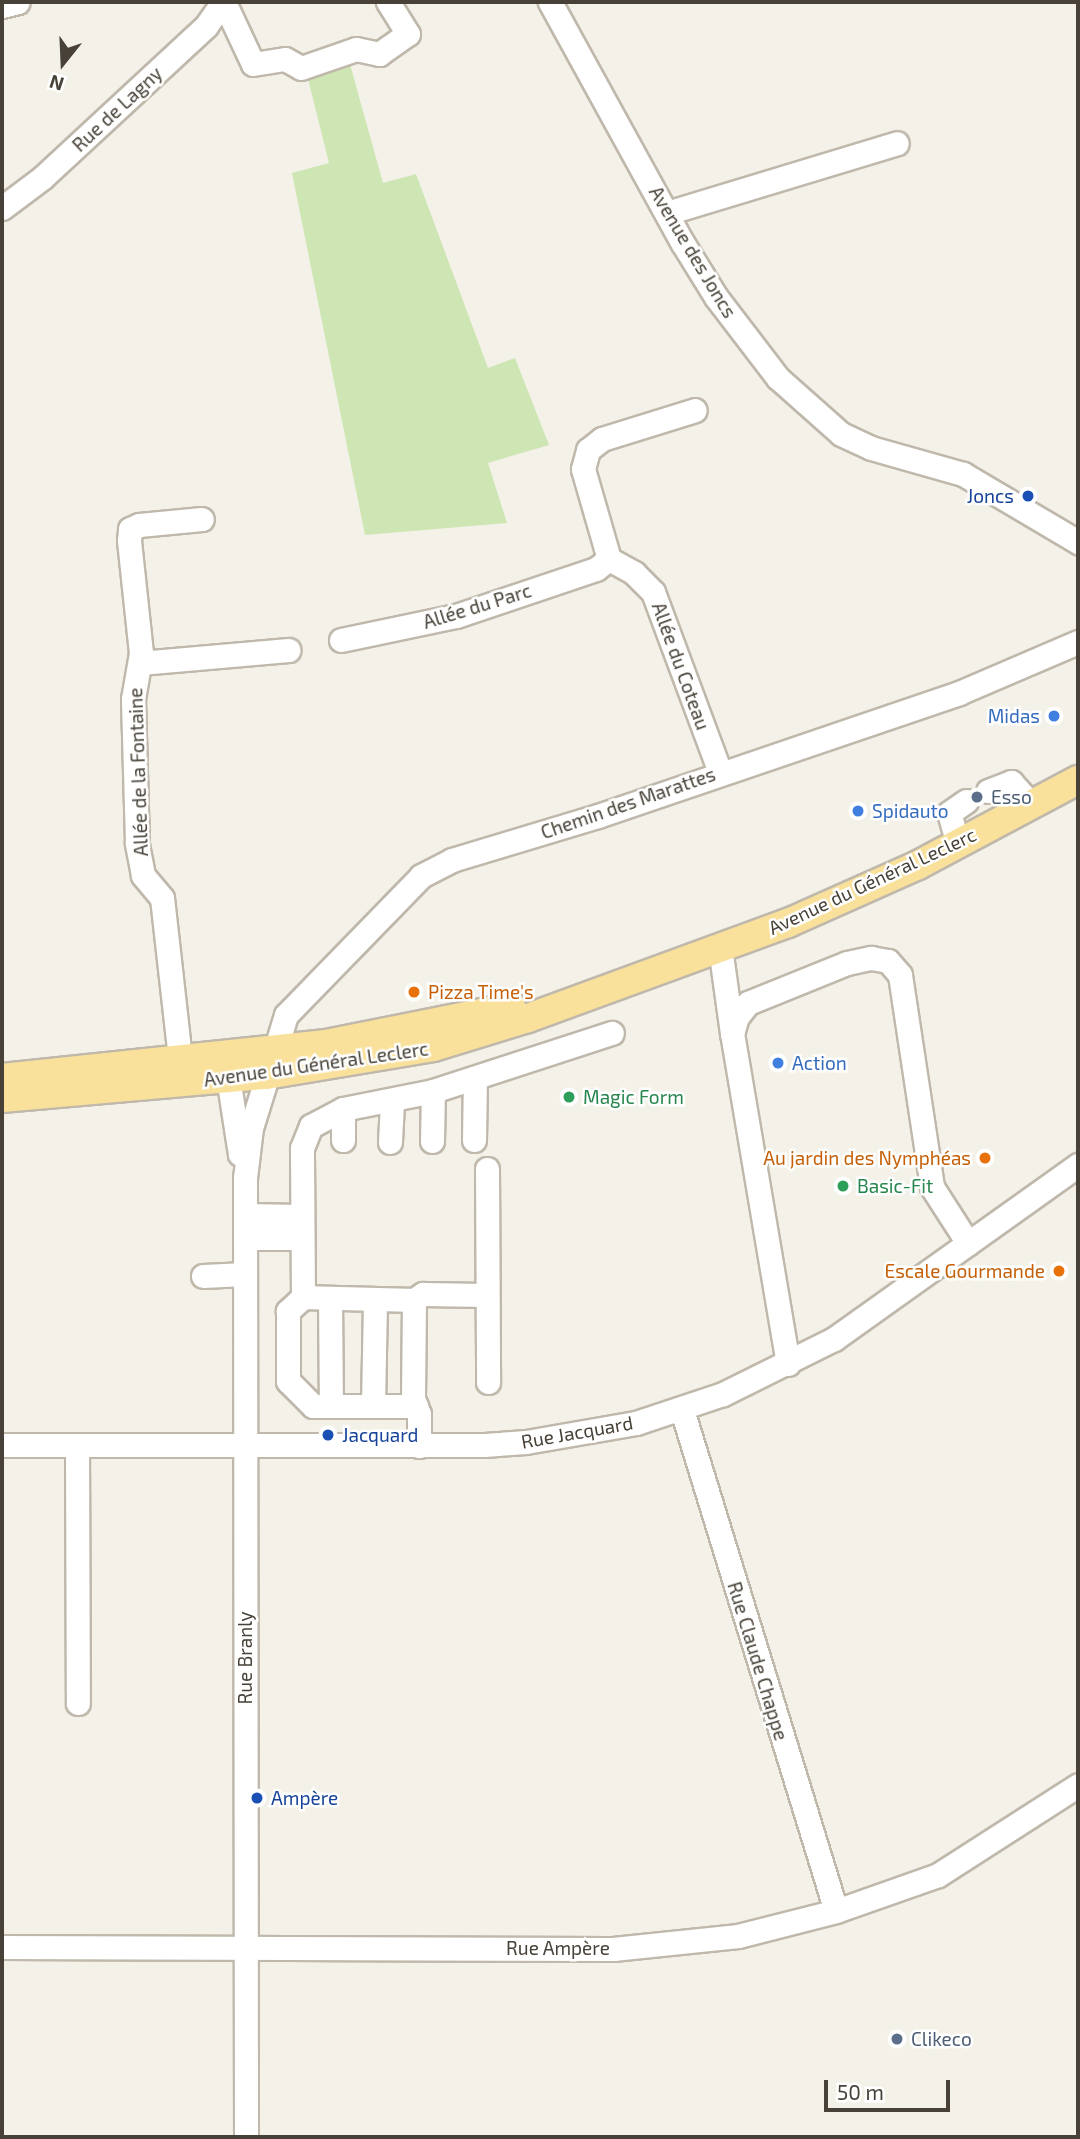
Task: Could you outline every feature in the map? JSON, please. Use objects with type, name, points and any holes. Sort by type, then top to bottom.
[{"type":"main road","name":"Avenue du Général Leclerc","points":[[2,1078],[226,1067],[433,1047],[528,1018],[800,918],[958,844],[1078,780]]},
{"type":"main road","name":"Avenue du Général Leclerc","points":[[2,1098],[181,1070]]},
{"type":"street","points":[[2,6],[18,2]]},
{"type":"street","points":[[223,2],[253,64],[285,59],[301,68],[356,49],[379,54],[408,34],[388,2]]},
{"type":"street","name":"Rue de Lagny","points":[[2,208],[42,178],[186,45],[223,2]]},
{"type":"street","name":"Avenue des Joncs","points":[[550,2],[716,297],[778,378],[821,420],[871,448],[986,485],[1078,542]]},
{"type":"street","points":[[667,213],[897,143]]},
{"type":"street","points":[[609,559],[583,469],[588,450],[601,439],[695,410]]},
{"type":"street","name":"Allée de la Fontaine","points":[[181,1070],[162,898],[143,875],[137,843],[133,699],[140,663],[131,529],[156,521],[202,519]]},
{"type":"street","name":"Allée du Parc","points":[[341,640],[457,616],[596,569],[609,559]]},
{"type":"street","name":"Allée du Coteau","points":[[609,559],[653,592],[720,772]]},
{"type":"street","name":"Chemin des Marattes","points":[[270,1063],[286,1015],[421,876],[453,860],[598,816],[720,772],[959,693],[1078,642]]},
{"type":"street","name":"Allée de la Fontaine","points":[[140,663],[288,650]]},
{"type":"street","points":[[988,791],[1010,782],[1032,805]]},
{"type":"street","points":[[958,844],[949,813],[966,801]]},
{"type":"street","points":[[720,947],[732,1034],[788,1364]]},
{"type":"street","points":[[732,1034],[737,1017],[748,1003],[846,963],[871,958],[888,961],[900,975],[932,1187],[968,1243]]},
{"type":"street","points":[[303,1297],[302,1148],[311,1126],[343,1109],[392,1102],[433,1091],[612,1033]]},
{"type":"street","name":"Rue Branly","points":[[245,1178],[251,1128],[270,1063]]},
{"type":"street","name":"Rue Branly","points":[[226,1067],[245,1178],[246,1215],[243,1446],[246,2137]]},
{"type":"street","points":[[474,1140],[475,1079]]},
{"type":"street","points":[[432,1141],[433,1091]]},
{"type":"street","points":[[390,1142],[392,1102]]},
{"type":"street","points":[[343,1109],[343,1140]]},
{"type":"street","name":"Rue Jacquard","points":[[2,1445],[419,1446],[526,1442],[682,1410],[788,1364],[876,1311],[1078,1165]]},
{"type":"street","points":[[487,1169],[488,1382]]},
{"type":"street","points":[[246,1215],[302,1227]]},
{"type":"street","points":[[245,1238],[302,1227]]},
{"type":"street","points":[[203,1276],[245,1274]]},
{"type":"street","points":[[416,1406],[313,1406],[288,1381],[288,1311],[303,1297],[414,1300],[423,1294],[486,1295]]},
{"type":"street","points":[[331,1298],[331,1406]]},
{"type":"street","points":[[373,1406],[375,1299]]},
{"type":"street","points":[[414,1300],[419,1446]]},
{"type":"street","name":"Rue Claude Chappe","points":[[682,1410],[836,1911]]},
{"type":"street","points":[[78,1446],[78,1703]]},
{"type":"street","name":"Rue Ampère","points":[[2,1947],[613,1949],[738,1936],[836,1911],[938,1874],[1078,1785]]},
{"type":"green space","points":[[348,57],[383,183],[416,174],[488,368],[515,358],[549,445],[488,463],[507,523],[365,535],[292,173],[329,163],[307,75]]},
{"type":"place","name":"Joncs","points":[[1028,496]]},
{"type":"place","name":"Midas","points":[[1054,716]]},
{"type":"place","name":"Esso","points":[[977,797]]},
{"type":"place","name":"Spidauto","points":[[858,811]]},
{"type":"place","name":"Pizza Time's","points":[[414,992]]},
{"type":"place","name":"Action","points":[[778,1063]]},
{"type":"place","name":"Magic Form","points":[[569,1097]]},
{"type":"place","name":"Au jardin des Nymphéas","points":[[985,1158]]},
{"type":"place","name":"Basic-Fit","points":[[843,1186]]},
{"type":"place","name":"Escale Gourmande","points":[[1059,1271]]},
{"type":"place","name":"Jacquard","points":[[328,1435]]},
{"type":"place","name":"Ampère","points":[[257,1798]]},
{"type":"place","name":"Clikeco","points":[[897,2039]]}]
